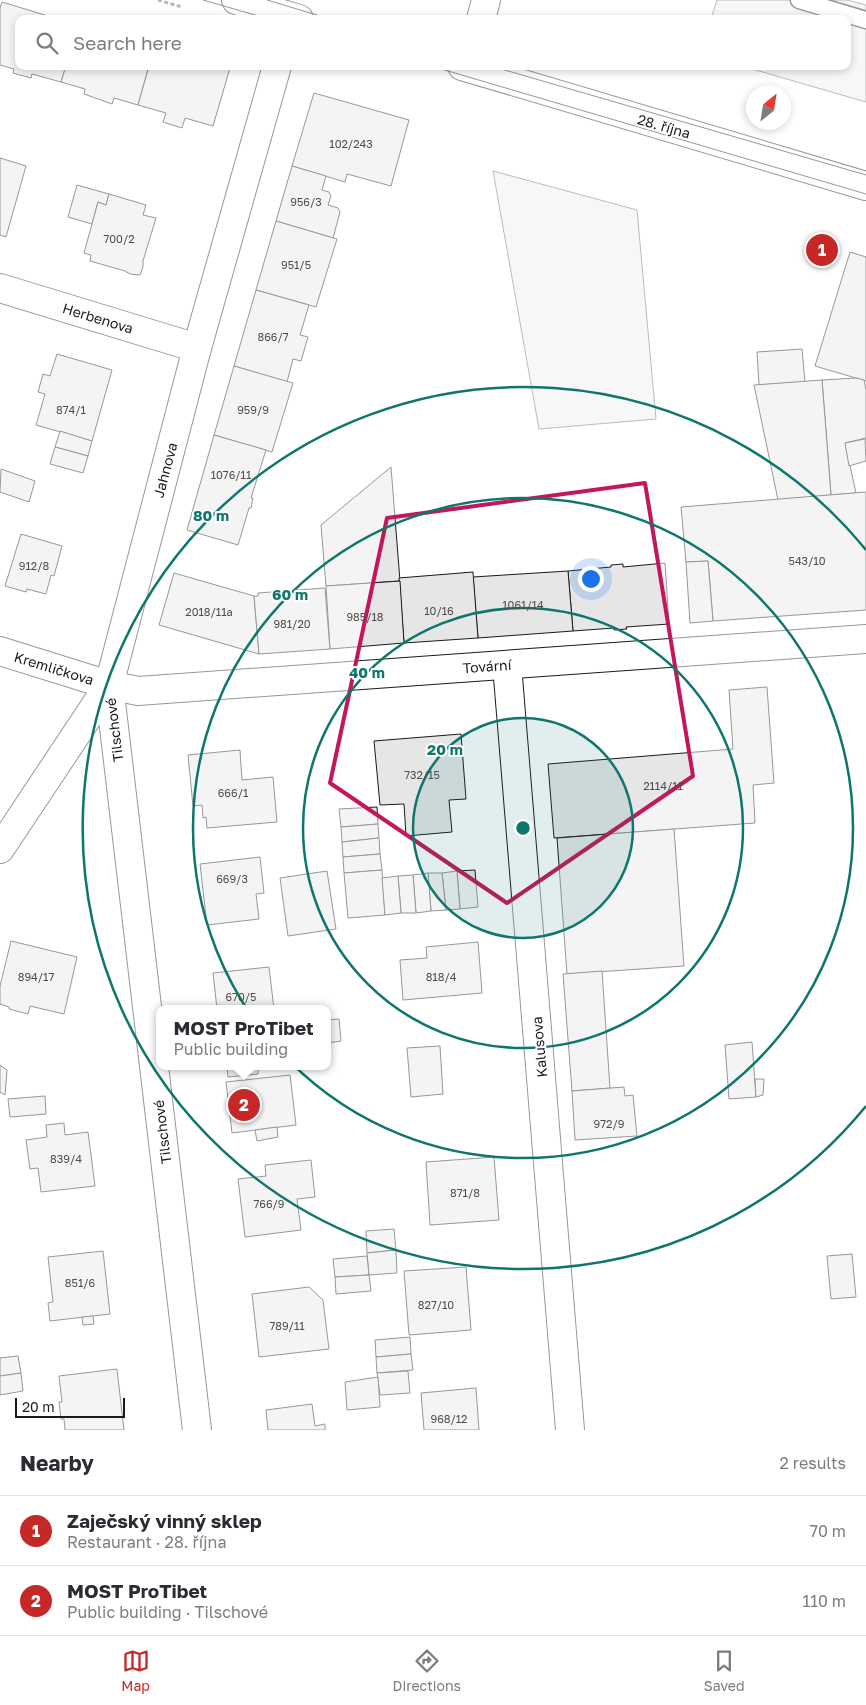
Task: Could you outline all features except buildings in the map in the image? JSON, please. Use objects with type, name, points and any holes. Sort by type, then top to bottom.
[{"type":"street","points":[[236,0],[284,15]]},
{"type":"street","points":[[482,15],[486,0]]},
{"type":"street","name":"Jahnova","points":[[0,849],[109,684],[197,348],[276,70]]},
{"type":"street","name":"28. října","points":[[475,70],[866,186]]},
{"type":"street","name":"Herbenova","points":[[0,288],[197,348]]},
{"type":"street","name":"Tovární","points":[[109,684],[138,691],[866,638]]},
{"type":"street","name":"Kremličkova","points":[[0,651],[109,684]]},
{"type":"street","name":"Kalusova","points":[[507,665],[570,1430]]},
{"type":"street","name":"Tilschové","points":[[109,684],[197,1430]]},
{"type":"lane","points":[[799,0],[849,15]]},
{"type":"lane","points":[[851,16],[866,20]]},
{"type":"path","points":[[158,0],[182,7]]},
{"type":"highlighted area","points":[[645,483],[693,776],[507,903],[330,783],[387,518]]},
{"type":"shaded area","points":[[717,0],[847,0],[866,5],[866,102],[756,70],[851,70],[851,15],[712,15]]},
{"type":"shaded area","points":[[493,171],[637,210],[656,419],[539,429]]},
{"type":"tram line","points":[[203,0],[255,15]]},
{"type":"tram line","points":[[267,0],[317,15]]},
{"type":"tram line","points":[[445,70],[866,194]]},
{"type":"tram line","points":[[505,70],[866,175]]},
{"type":"place","name":"Zaječský vinný sklep","points":[[822,250]]},
{"type":"place","name":"MOST ProTibet","points":[[244,1105]]}]
